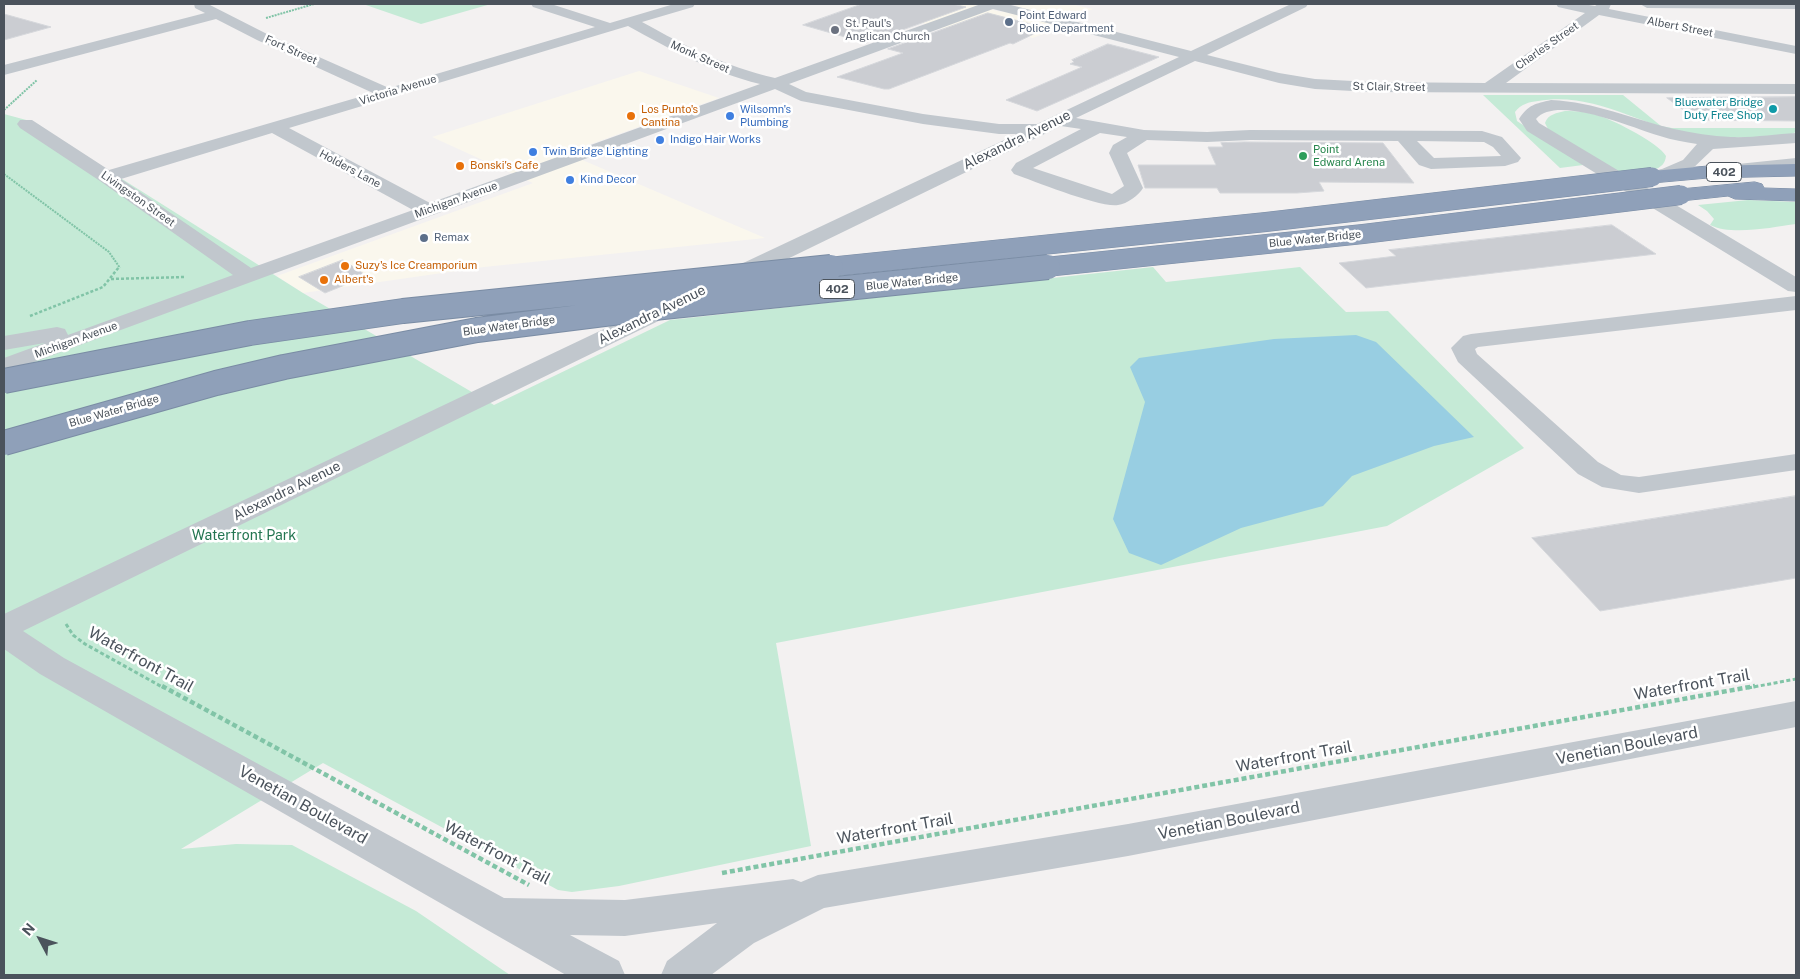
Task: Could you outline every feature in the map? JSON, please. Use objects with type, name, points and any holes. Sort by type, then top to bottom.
[{"type":"highway","name":"402","points":[[1661,175],[1796,170]]},
{"type":"highway","name":"Blue Water Bridge","points":[[4,381],[250,333],[412,310],[1266,222],[1661,175]]},
{"type":"highway","name":"402","points":[[1691,194],[1796,184]]},
{"type":"highway","name":"Blue Water Bridge","points":[[4,442],[216,383],[276,369],[477,330],[644,308],[1363,234],[1691,194]]},
{"type":"highway","points":[[1691,194],[1796,195]]},
{"type":"street","name":"Fort Street","points":[[198,4],[240,26],[387,93]]},
{"type":"street","points":[[538,4],[608,27]]},
{"type":"street","name":"Victoria Avenue","points":[[107,177],[688,4]]},
{"type":"street","name":"St Clair Street","points":[[993,4],[1279,78],[1315,84],[1372,87],[1796,89]]},
{"type":"street","name":"Michigan Avenue","points":[[4,366],[993,4]]},
{"type":"street","name":"Alexandra Avenue","points":[[4,627],[1301,4]]},
{"type":"street","name":"Albert Street","points":[[1563,4],[1601,7],[1796,50]]},
{"type":"street","points":[[1646,4],[1796,5]]},
{"type":"street","name":"Charles Street","points":[[1488,88],[1601,7]]},
{"type":"street","points":[[4,70],[217,14]]},
{"type":"street","name":"Monk Street","points":[[629,21],[701,60],[743,75],[774,83],[801,96],[859,108],[998,129],[1049,124]]},
{"type":"street","name":"Monk Street","points":[[774,83],[816,84],[945,109],[1049,124]]},
{"type":"street","points":[[859,108],[876,97]]},
{"type":"street","points":[[1730,142],[1677,135],[1604,112],[1574,106],[1552,105],[1534,110],[1527,118],[1533,127],[1739,252],[1796,299]]},
{"type":"street","points":[[928,119],[945,109]]},
{"type":"street","points":[[1604,112],[1675,153],[1678,162],[1661,175]]},
{"type":"street","name":"Livingston Street","points":[[26,124],[107,177],[248,276]]},
{"type":"street","points":[[1049,124],[1144,135],[1207,137],[1250,135],[1403,136],[1491,137],[1512,158],[1505,161],[1431,164],[1425,161],[1403,136]]},
{"type":"street","name":"Holders Lane","points":[[273,127],[428,210]]},
{"type":"street","points":[[1096,128],[1022,167],[1020,170],[1105,200],[1116,200],[1134,188],[1118,149],[1144,135]]},
{"type":"street","points":[[1661,175],[1688,164],[1705,145],[1796,138]]},
{"type":"street","points":[[1708,172],[1796,163]]},
{"type":"street","points":[[1739,252],[1796,269]]},
{"type":"street","points":[[1796,299],[1471,341],[1463,348],[1466,357],[1588,468],[1605,479],[1629,485],[1639,485],[1796,462]]},
{"type":"street","points":[[4,343],[42,336],[106,329]]},
{"type":"street","name":"Venetian Boulevard","points":[[4,634],[52,666],[604,975]]},
{"type":"street","name":"Venetian Boulevard","points":[[682,975],[740,930],[818,892],[1137,838],[1796,714]]},
{"type":"street","points":[[501,916],[625,918],[818,892]]},
{"type":"path","points":[[240,26],[314,4]]},
{"type":"path","points":[[4,110],[32,87],[38,79]]},
{"type":"path","points":[[4,174],[109,252],[120,268],[103,287],[24,319]]},
{"type":"path","points":[[110,279],[186,277]]},
{"type":"path","name":"Waterfront Trail","points":[[66,621],[66,627],[78,640],[92,649],[536,888]]},
{"type":"path","name":"Waterfront Trail","points":[[717,874],[1796,679]]},
{"type":"shaded area","points":[[851,4],[970,4],[1001,12],[1020,4],[1071,4],[1093,9],[1074,16],[1081,18],[1033,38],[976,23],[955,32]]},
{"type":"shaded area","points":[[639,71],[719,98],[566,153],[765,238],[484,267],[303,293],[277,276],[533,183],[432,137]]},
{"type":"green space","points":[[363,4],[491,4],[421,24]]},
{"type":"green space","points":[[1483,95],[1623,95],[1661,126],[1672,128],[1796,128],[1796,132],[1789,135],[1753,137],[1705,137],[1673,131],[1617,111],[1579,101],[1559,99],[1535,101],[1523,105],[1515,112],[1517,121],[1583,165],[1560,168]]},
{"type":"green space","points":[[1565,111],[1596,115],[1626,127],[1662,151],[1666,156],[1664,163],[1654,170],[1618,174],[1549,131],[1545,123],[1548,118],[1553,114]]},
{"type":"green space","name":"Waterfront Park","points":[[4,114],[30,121],[303,293],[494,405],[670,320],[1153,267],[1166,282],[1300,267],[1346,312],[1388,311],[1524,448],[1387,526],[776,643],[811,846],[619,886],[572,892],[558,890],[323,763],[181,849],[236,844],[292,845],[416,911],[510,975],[4,975]]},
{"type":"green space","points":[[1748,200],[1796,202],[1796,224],[1753,230],[1729,230],[1710,225],[1714,219],[1698,205]]},
{"type":"water","points":[[1356,335],[1376,342],[1474,437],[1434,446],[1352,476],[1323,506],[1241,528],[1161,565],[1129,553],[1113,519],[1145,402],[1130,367],[1139,358],[1274,339]]},
{"type":"building","points":[[862,4],[952,4],[966,7],[866,43],[803,25]]},
{"type":"building","points":[[988,13],[1046,28],[1013,44],[1010,43],[889,89],[837,77],[903,53],[888,49]]},
{"type":"building","points":[[4,14],[51,27],[4,40]]},
{"type":"building","points":[[1108,44],[1159,57],[1037,111],[1006,100],[1082,67],[1070,64],[1074,62],[1072,60]]},
{"type":"building","points":[[1796,97],[1796,121],[1697,120],[1667,98]]},
{"type":"building","name":"Point Edward Arena","points":[[1221,143],[1383,143],[1414,183],[1319,182],[1324,191],[1297,193],[1220,193],[1217,188],[1145,188],[1138,165],[1216,165],[1208,147],[1223,147]]},
{"type":"building","points":[[1612,225],[1656,254],[1366,288],[1339,263],[1396,256],[1389,250]]},
{"type":"building","points":[[343,260],[367,276],[325,293],[299,277]]},
{"type":"building","points":[[1796,496],[1796,578],[1600,611],[1532,538]]},
{"type":"place","name":"Point Edward Police Department","points":[[1009,22]]},
{"type":"place","name":"St. Paul's Anglican Church","points":[[835,30]]},
{"type":"place","name":"Bluewater Bridge Duty Free Shop","points":[[1773,109]]},
{"type":"place","name":"Los Punto's Cantina","points":[[631,116]]},
{"type":"place","name":"Wilsomn's Plumbing","points":[[730,116]]},
{"type":"place","name":"Indigo Hair Works","points":[[660,140]]},
{"type":"place","name":"Twin Bridge Lighting","points":[[533,152]]},
{"type":"place","name":"Point Edward Arena","points":[[1303,156]]},
{"type":"place","name":"Bonski's Cafe","points":[[460,166]]},
{"type":"place","name":"Kind Decor","points":[[570,180]]},
{"type":"place","name":"Remax","points":[[424,238]]},
{"type":"place","name":"Suzy's Ice Creamporium","points":[[345,266]]},
{"type":"place","name":"Albert's","points":[[324,280]]}]
